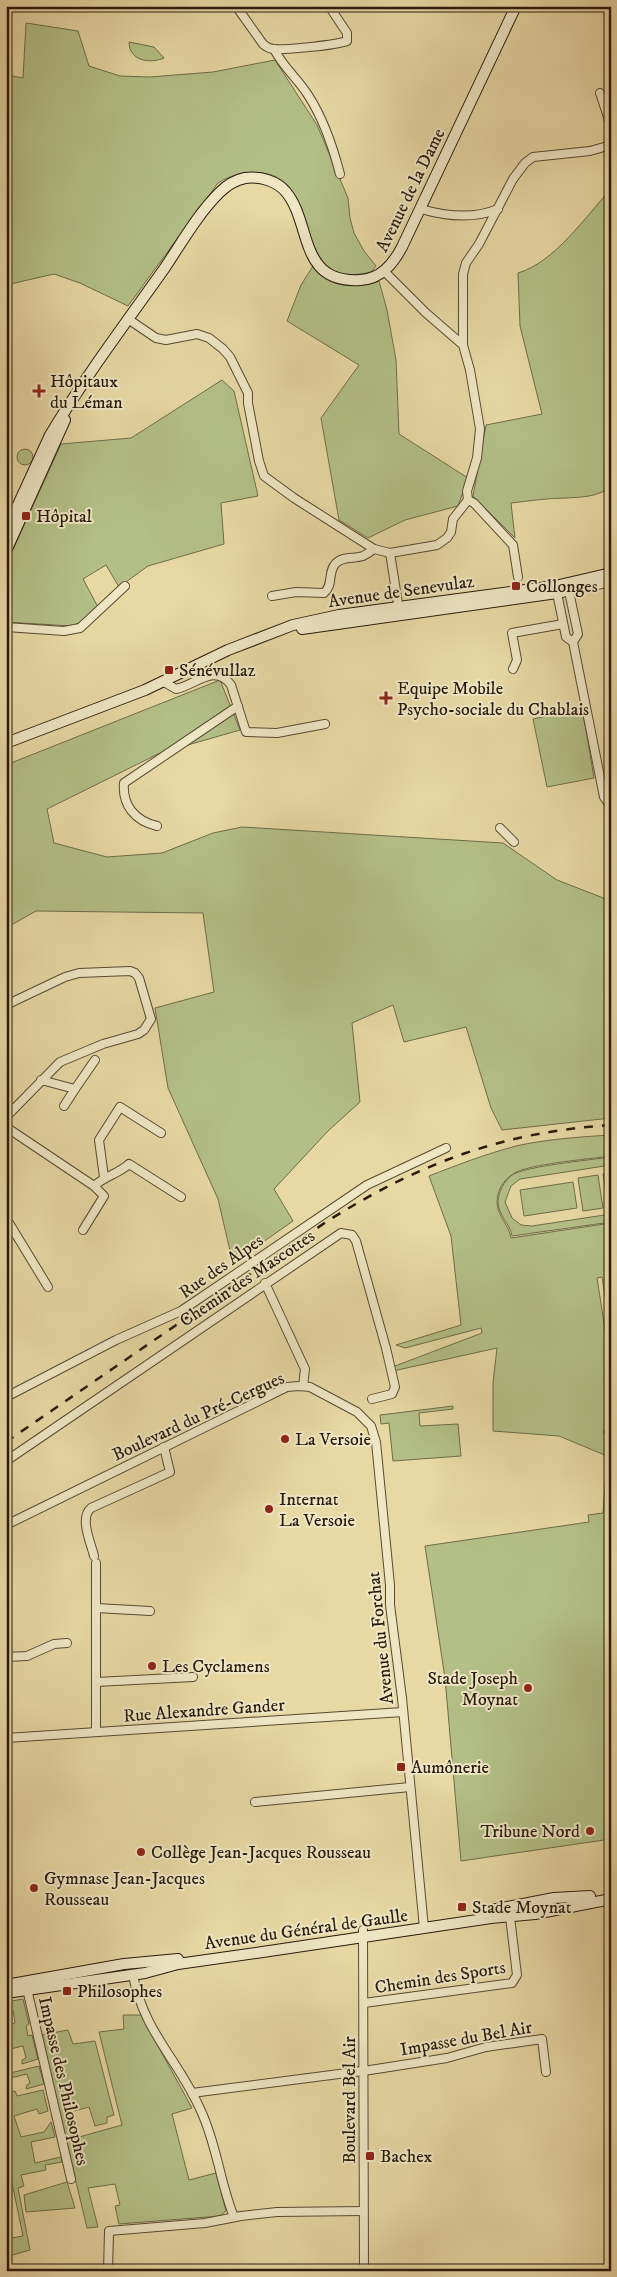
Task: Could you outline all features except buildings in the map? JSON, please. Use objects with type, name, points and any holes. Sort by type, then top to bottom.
[{"type":"main road","name":"Avenue de la Dame","points":[[6,531],[50,435],[92,369],[214,199],[226,186],[247,178],[267,180],[285,191],[294,205],[308,250],[327,272],[344,278],[358,280],[371,278],[384,271],[400,251],[421,209],[516,6]]},
{"type":"main road","name":"Avenue de la Dame","points":[[6,551],[58,438],[70,405]]},
{"type":"main road","name":"Avenue de Senevulaz","points":[[6,743],[164,682],[228,650],[255,640],[302,628],[399,610],[556,590],[611,573]]},
{"type":"main road","name":"Avenue de Senevulaz","points":[[568,587],[611,581]]},
{"type":"main road","name":"Avenue du Général de Gaulle","points":[[6,1985],[114,1965],[164,1961],[364,1933],[423,1924],[529,1902],[611,1893]]},
{"type":"main road","name":"Avenue du Général de Gaulle","points":[[423,1924],[531,1914],[611,1899]]},
{"type":"main road","points":[[548,1900],[550,1911]]},
{"type":"main road","points":[[529,1902],[531,1914]]},
{"type":"main road","name":"Avenue du Général de Gaulle","points":[[6,1993],[116,1978],[178,1964],[364,1933]]},
{"type":"main road","points":[[132,1963],[133,1975]]},
{"type":"main road","points":[[114,1965],[116,1978]]},
{"type":"street","points":[[236,6],[259,40],[268,48],[274,49],[334,45],[347,41],[347,34],[329,6]]},
{"type":"street","points":[[274,49],[279,60],[308,94],[321,120],[340,174]]},
{"type":"street","points":[[600,93],[611,126]]},
{"type":"street","points":[[128,319],[156,338],[166,340],[197,334],[208,338],[223,349],[230,357],[248,393],[248,404],[259,461],[264,476],[294,498],[374,549],[390,553],[437,545],[447,538],[451,532],[453,520],[468,500],[467,491],[477,458],[480,429],[470,370],[463,345],[463,274],[466,263],[479,244],[519,169],[533,157],[590,151],[611,145]]},
{"type":"street","points":[[421,209],[453,215],[488,213],[498,209]]},
{"type":"street","points":[[384,271],[418,305],[463,345]]},
{"type":"street","points":[[468,500],[474,503],[513,545],[518,578]]},
{"type":"street","points":[[272,596],[296,592],[324,593],[329,587],[332,571],[338,562],[346,558],[364,556],[374,549]]},
{"type":"street","points":[[390,553],[399,610]]},
{"type":"street","points":[[6,626],[64,631],[80,628],[124,586]]},
{"type":"street","points":[[568,587],[578,634],[573,642]]},
{"type":"street","points":[[556,590],[566,637],[573,642],[604,797],[611,807]]},
{"type":"street","points":[[513,669],[517,660],[512,634],[563,624]]},
{"type":"street","points":[[164,682],[176,689],[208,675],[219,676],[227,680],[231,684],[246,732],[277,733],[325,724]]},
{"type":"street","points":[[157,826],[136,817],[127,807],[123,794],[124,783],[238,706]]},
{"type":"street","points":[[500,828],[514,842]]},
{"type":"street","points":[[6,1005],[66,977],[79,973],[130,971],[139,978],[151,1019],[144,1030],[60,1062],[6,1117]]},
{"type":"street","points":[[64,1106],[95,1060]]},
{"type":"street","points":[[41,1080],[76,1089]]},
{"type":"street","points":[[104,1177],[99,1140],[120,1107],[162,1132]]},
{"type":"street","points":[[6,1127],[94,1186],[104,1196],[83,1230]]},
{"type":"street","name":"Rue des Alpes","points":[[6,1397],[116,1340],[181,1311],[367,1184],[446,1148]]},
{"type":"street","points":[[94,1186],[104,1177],[119,1173],[129,1164],[181,1197]]},
{"type":"street","points":[[6,1218],[48,1287]]},
{"type":"street","name":"Chemin des Mascottes","points":[[6,1461],[265,1283],[338,1234],[345,1232],[354,1238],[386,1348],[394,1387],[392,1394],[372,1399]]},
{"type":"street","name":"Boulevard du Pré-Cergues","points":[[6,1525],[284,1389],[303,1386],[305,1369],[265,1283]]},
{"type":"street","name":"Avenue du Forchat","points":[[303,1386],[316,1390],[361,1414],[374,1431],[423,1924]]},
{"type":"street","points":[[96,1732],[95,1560],[85,1518],[91,1508],[170,1472],[164,1448]]},
{"type":"street","points":[[96,1608],[150,1611]]},
{"type":"street","points":[[6,1657],[27,1656],[54,1644],[67,1643]]},
{"type":"street","points":[[96,1682],[193,1677]]},
{"type":"street","name":"Rue Alexandre Gander","points":[[6,1738],[403,1712]]},
{"type":"street","points":[[255,1802],[410,1787]]},
{"type":"street","name":"Chemin des Sports","points":[[364,2003],[512,1983],[517,1975],[510,1916]]},
{"type":"street","name":"Boulevard Bel Air","points":[[364,1933],[364,2271]]},
{"type":"street","points":[[133,1975],[145,2015],[202,2112],[218,2159],[234,2217]]},
{"type":"street","name":"Impasse des Philosophes","points":[[27,1989],[71,2179]]},
{"type":"street","name":"Impasse du Bel Air","points":[[364,2070],[447,2058],[486,2047],[542,2039],[546,2072]]},
{"type":"street","points":[[192,2093],[364,2070]]},
{"type":"street","points":[[108,2271],[109,2231],[205,2223],[234,2217],[302,2211],[363,2211]]},
{"type":"green space","points":[[26,23],[78,31],[89,66],[120,76],[150,77],[213,72],[275,60],[317,125],[348,198],[354,233],[364,251],[376,266],[371,272],[345,274],[328,266],[317,251],[294,194],[281,180],[262,173],[250,172],[234,175],[218,183],[128,306],[80,283],[54,274],[6,285],[6,75],[23,78]]},
{"type":"green space","points":[[129,42],[154,47],[164,58],[147,61],[136,57],[132,53]]},
{"type":"green space","points":[[611,189],[611,491],[608,489],[598,494],[583,497],[511,503],[515,538],[473,496],[486,425],[542,414],[520,326],[518,273],[532,267],[557,249]]},
{"type":"green space","points":[[313,266],[337,280],[352,285],[369,284],[379,281],[387,310],[396,360],[399,434],[468,478],[458,506],[405,520],[368,538],[339,520],[321,418],[359,365],[287,321],[301,285]]},
{"type":"green space","points":[[222,380],[234,391],[258,496],[221,503],[224,544],[148,566],[119,587],[106,565],[83,579],[98,607],[84,621],[71,626],[6,622],[6,565],[61,444],[131,438]]},
{"type":"green space","points":[[22,449],[28,449],[33,454],[31,463],[22,465],[17,460],[17,454]]},
{"type":"green space","points":[[220,680],[240,730],[160,753],[47,809],[54,843],[107,857],[162,853],[213,833],[242,827],[503,843],[557,880],[606,899],[611,898],[611,1118],[502,1130],[491,1108],[466,1027],[404,1042],[393,1005],[352,1023],[360,1102],[328,1131],[274,1189],[293,1221],[236,1261],[231,1255],[218,1199],[168,1088],[155,1008],[214,992],[203,913],[36,911],[6,928],[6,765]]},
{"type":"green space","points":[[569,711],[570,716],[583,713],[594,778],[547,787],[533,719]]},
{"type":"green space","points":[[611,1135],[611,1156],[574,1160],[520,1170],[509,1176],[499,1190],[497,1203],[499,1213],[511,1238],[611,1223],[611,1335],[602,1277],[597,1278],[611,1368],[611,1427],[603,1432],[606,1436],[611,1434],[611,1839],[461,1861],[445,1678],[425,1546],[589,1522],[588,1515],[603,1513],[607,1456],[559,1436],[493,1431],[493,1383],[497,1348],[393,1371],[395,1366],[482,1333],[481,1328],[405,1348],[396,1345],[461,1325],[451,1236],[429,1176],[516,1146],[551,1140]]},
{"type":"green space","points":[[611,1157],[611,1165],[520,1179],[511,1186],[505,1202],[512,1218],[521,1225],[532,1226],[611,1214],[611,1222],[512,1236],[500,1211],[498,1201],[502,1186],[512,1175],[544,1166]]},
{"type":"green space","points":[[611,1173],[611,1207],[608,1207],[603,1174]]},
{"type":"green space","points":[[598,1175],[603,1208],[583,1211],[578,1178]]},
{"type":"green space","points":[[573,1182],[577,1208],[524,1216],[520,1190]]},
{"type":"green space","points":[[453,1406],[453,1409],[419,1413],[420,1426],[458,1424],[461,1456],[393,1461],[389,1423],[381,1424],[380,1415]]},
{"type":"green space","points":[[23,1999],[29,2024],[26,2026],[28,2036],[32,2035],[38,2059],[22,2064],[22,2060],[26,2058],[23,2046],[6,2050],[6,2026],[15,2023],[13,2010],[6,2011],[6,2002]]},
{"type":"green space","points":[[123,2015],[141,2015],[192,2108],[172,2114],[189,2180],[216,2173],[226,2211],[220,2216],[119,2224],[115,2206],[120,2205],[115,2184],[88,2188],[98,2227],[87,2228],[41,2035],[68,2030],[73,2044],[95,2041],[114,2115],[107,2117],[107,2123],[95,2126],[89,2107],[66,2113],[72,2139],[122,2125],[99,2032],[124,2029]]},
{"type":"green space","points":[[39,2066],[44,2084],[26,2089],[30,2083],[27,2074],[6,2079],[6,2074]]},
{"type":"green space","points":[[6,2085],[8,2093],[15,2091],[17,2096],[43,2090],[48,2111],[39,2114],[37,2109],[14,2116],[21,2137],[44,2132],[51,2122],[55,2137],[31,2142],[35,2163],[61,2157],[62,2162],[45,2165],[46,2170],[21,2175],[24,2186],[18,2188],[30,2250],[6,2257],[6,2239],[23,2236],[10,2173],[6,2174]]},
{"type":"green space","points":[[67,2182],[75,2208],[26,2212],[24,2195]]},
{"type":"railway","points":[[6,1442],[329,1220],[397,1182],[430,1167],[498,1143],[571,1129],[611,1125]]},
{"type":"place","name":"Hôpitaux du Léman","points":[[39,391]]},
{"type":"place","name":"Hôpital","points":[[26,516]]},
{"type":"place","name":"Collonges","points":[[516,586]]},
{"type":"place","name":"Sénévullaz","points":[[169,670]]},
{"type":"place","name":"Equipe Mobile Psycho-sociale du Chablais","points":[[386,698]]},
{"type":"place","name":"La Versoie","points":[[285,1439]]},
{"type":"place","name":"Internat La Versoie","points":[[269,1509]]},
{"type":"place","name":"Les Cyclamens","points":[[152,1666]]},
{"type":"place","name":"Stade Joseph Moynat","points":[[528,1688]]},
{"type":"place","name":"Aumônerie","points":[[401,1767]]},
{"type":"place","name":"Tribune Nord","points":[[590,1831]]},
{"type":"place","name":"Collège Jean-Jacques Rousseau","points":[[141,1852]]},
{"type":"place","name":"Gymnase Jean-Jacques Rousseau","points":[[34,1888]]},
{"type":"place","name":"Stade Moynat","points":[[462,1907]]},
{"type":"place","name":"Philosophes","points":[[67,1991]]},
{"type":"place","name":"Bachex","points":[[370,2156]]}]
